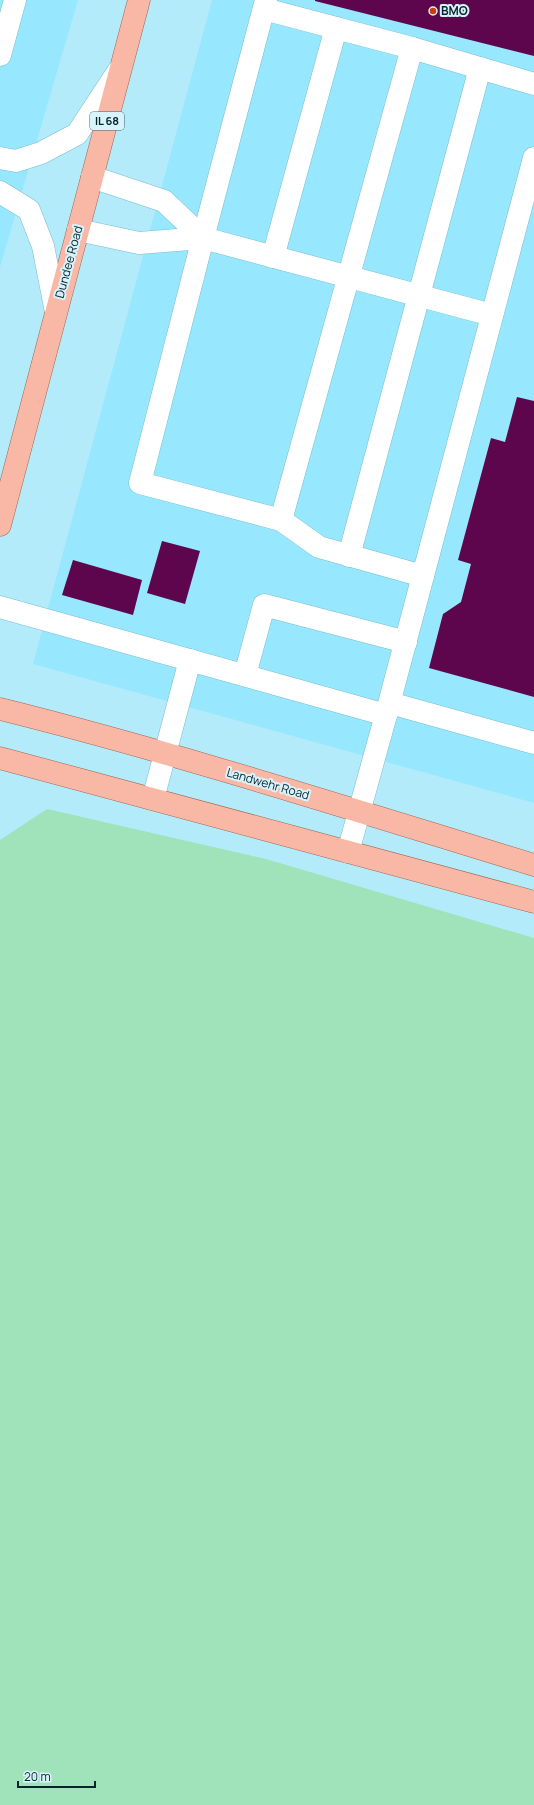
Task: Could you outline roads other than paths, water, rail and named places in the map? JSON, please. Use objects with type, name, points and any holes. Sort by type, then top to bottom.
[{"type":"main road","name":"Dundee Road","points":[[0,525],[139,0]]},
{"type":"main road","name":"Landwehr Road","points":[[0,709],[165,754],[534,865]]},
{"type":"main road","points":[[0,758],[534,902]]},
{"type":"lane","points":[[0,55],[15,0]]},
{"type":"lane","points":[[423,576],[319,547],[282,520],[140,483],[265,4],[336,28],[412,48],[534,84]]},
{"type":"lane","points":[[273,257],[336,28]]},
{"type":"lane","points":[[282,520],[412,48]]},
{"type":"lane","points":[[0,158],[16,161],[41,153],[77,134],[121,65]]},
{"type":"lane","points":[[350,556],[480,68]]},
{"type":"lane","points":[[348,852],[406,642],[534,158]]},
{"type":"lane","points":[[92,177],[164,201],[203,238]]},
{"type":"lane","points":[[0,192],[29,210],[43,246],[56,312]]},
{"type":"lane","points":[[78,230],[139,243],[203,238],[492,315]]},
{"type":"lane","points":[[245,675],[264,605],[406,642]]},
{"type":"lane","points":[[0,607],[245,675],[534,744]]},
{"type":"lane","points":[[153,799],[190,660]]},
{"type":"place","name":"BMO","points":[[433,11]]}]
